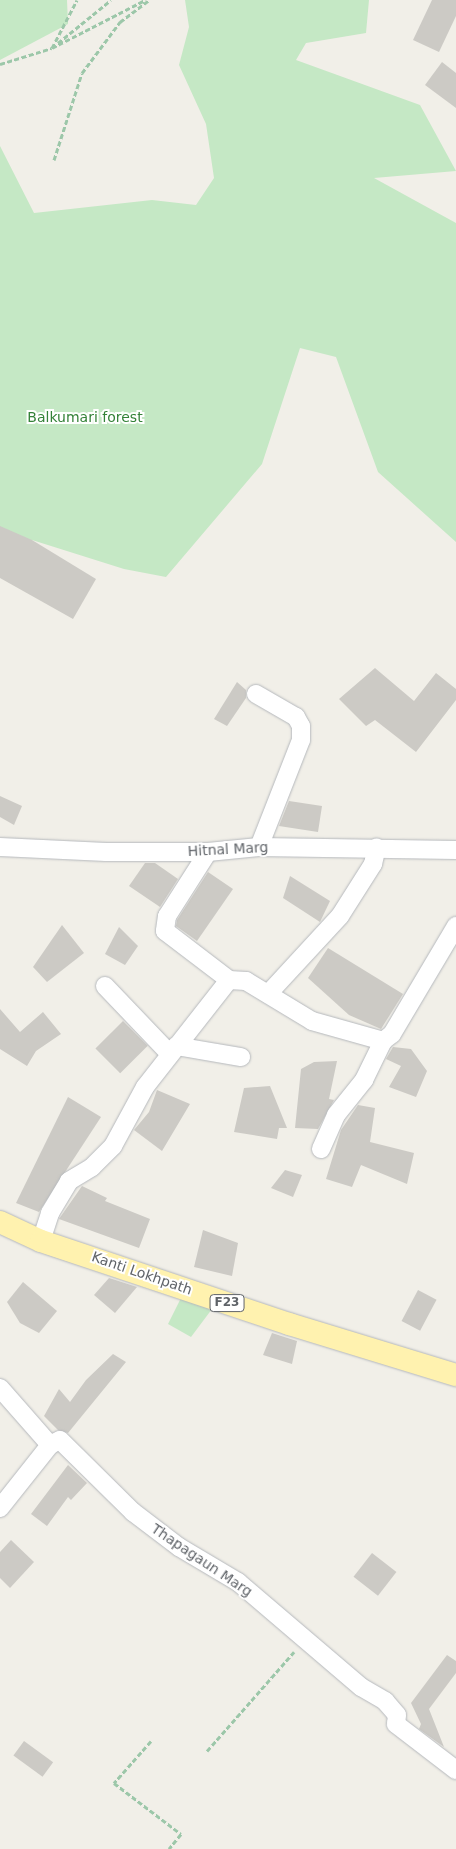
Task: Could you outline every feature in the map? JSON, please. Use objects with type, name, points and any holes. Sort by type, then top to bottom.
[{"type":"main road","name":"Kanti Lokhpath","points":[[0,1222],[41,1241],[289,1324],[456,1375]]},
{"type":"street","points":[[256,694],[296,718],[302,726],[301,740],[259,847]]},
{"type":"street","name":"Hitnal Marg","points":[[0,847],[208,852],[259,847],[377,847],[456,850]]},
{"type":"street","points":[[268,994],[340,916],[373,864],[377,847]]},
{"type":"street","points":[[208,852],[167,916],[165,931],[229,980],[246,981],[312,1021],[382,1041]]},
{"type":"street","points":[[321,1149],[336,1115],[364,1080],[382,1041],[392,1034],[456,926]]},
{"type":"street","points":[[41,1241],[50,1213],[69,1181],[92,1167],[113,1146],[145,1087],[229,980]]},
{"type":"street","points":[[105,986],[173,1050],[240,1057]]},
{"type":"street","points":[[0,1388],[50,1445],[0,1508]]},
{"type":"street","name":"Thapagaun Marg","points":[[50,1445],[60,1440],[134,1512],[179,1547],[238,1582],[361,1688],[384,1700],[396,1715],[396,1724],[456,1770]]},
{"type":"path","points":[[52,48],[77,0]]},
{"type":"path","points":[[52,48],[111,0]]},
{"type":"path","points":[[0,64],[52,48],[147,0]]},
{"type":"path","points":[[54,160],[82,73],[120,22],[147,0]]},
{"type":"path","points":[[207,1751],[304,1640]]},
{"type":"path","points":[[151,1741],[114,1783],[182,1834],[170,1849]]},
{"type":"green space","points":[[0,0],[67,0],[68,24],[0,60]]},
{"type":"green space","name":"Balkumari forest","points":[[185,0],[369,0],[366,33],[306,43],[296,60],[420,105],[456,171],[374,178],[456,223],[456,542],[378,472],[336,357],[300,348],[262,464],[166,577],[124,569],[32,540],[0,558],[0,146],[34,213],[152,200],[196,205],[214,178],[206,124],[179,65],[189,27]]},
{"type":"green space","points":[[183,1294],[212,1309],[191,1337],[168,1324]]},
{"type":"building","points":[[432,0],[456,0],[456,16],[439,52],[413,40]]},
{"type":"building","points":[[442,62],[456,73],[456,108],[425,85]]},
{"type":"building","points":[[0,526],[32,540],[96,579],[73,619],[0,578]]},
{"type":"building","points":[[375,668],[414,701],[436,673],[456,689],[456,700],[416,752],[375,720],[366,726],[339,699]]},
{"type":"building","points":[[237,682],[246,690],[246,698],[227,726],[214,719]]},
{"type":"building","points":[[0,796],[22,806],[14,825],[0,817]]},
{"type":"building","points":[[289,801],[322,806],[318,832],[279,826]]},
{"type":"building","points":[[145,863],[155,863],[178,879],[160,907],[129,886]]},
{"type":"building","points":[[208,872],[233,889],[197,941],[176,926],[177,920]]},
{"type":"building","points":[[290,876],[330,901],[320,922],[283,898]]},
{"type":"building","points":[[62,925],[84,953],[47,982],[33,967]]},
{"type":"building","points":[[119,927],[138,946],[125,965],[105,954]]},
{"type":"building","points":[[328,948],[403,994],[381,1029],[349,1015],[308,978]]},
{"type":"building","points":[[0,1009],[20,1032],[43,1012],[61,1034],[36,1051],[27,1066],[0,1049]]},
{"type":"building","points":[[123,1021],[148,1046],[120,1073],[95,1049]]},
{"type":"building","points":[[393,1047],[411,1049],[427,1071],[416,1097],[389,1087],[401,1066],[386,1059]]},
{"type":"building","points":[[337,1061],[329,1099],[334,1100],[318,1129],[295,1128],[301,1069],[314,1062]]},
{"type":"building","points":[[270,1086],[287,1128],[279,1128],[277,1139],[234,1132],[244,1088]]},
{"type":"building","points":[[157,1090],[190,1104],[162,1151],[134,1130],[149,1112]]},
{"type":"building","points":[[68,1097],[101,1117],[39,1212],[16,1203]]},
{"type":"building","points":[[358,1105],[375,1108],[370,1142],[414,1153],[407,1184],[361,1165],[352,1187],[326,1179],[341,1130]]},
{"type":"building","points":[[285,1170],[302,1175],[293,1197],[271,1188]]},
{"type":"building","points":[[82,1186],[107,1198],[105,1201],[150,1219],[139,1248],[59,1219]]},
{"type":"building","points":[[203,1230],[238,1243],[232,1276],[194,1267]]},
{"type":"building","points":[[109,1278],[137,1287],[115,1313],[94,1295]]},
{"type":"building","points":[[23,1282],[57,1311],[39,1333],[20,1323],[7,1302]]},
{"type":"building","points":[[418,1290],[437,1300],[420,1331],[402,1321]]},
{"type":"building","points":[[272,1333],[297,1341],[292,1364],[263,1355]]},
{"type":"building","points":[[113,1354],[126,1362],[68,1433],[58,1430],[44,1416],[59,1389],[70,1402],[86,1380]]},
{"type":"building","points":[[68,1465],[87,1483],[71,1500],[68,1497],[47,1526],[31,1514]]},
{"type":"building","points":[[11,1540],[34,1562],[10,1588],[0,1578],[0,1552]]},
{"type":"building","points":[[372,1553],[396,1572],[378,1596],[354,1577]]},
{"type":"building","points":[[447,1655],[456,1661],[456,1673],[429,1709],[444,1747],[419,1729],[421,1724],[411,1703]]},
{"type":"building","points":[[24,1741],[53,1762],[43,1777],[13,1756]]}]
